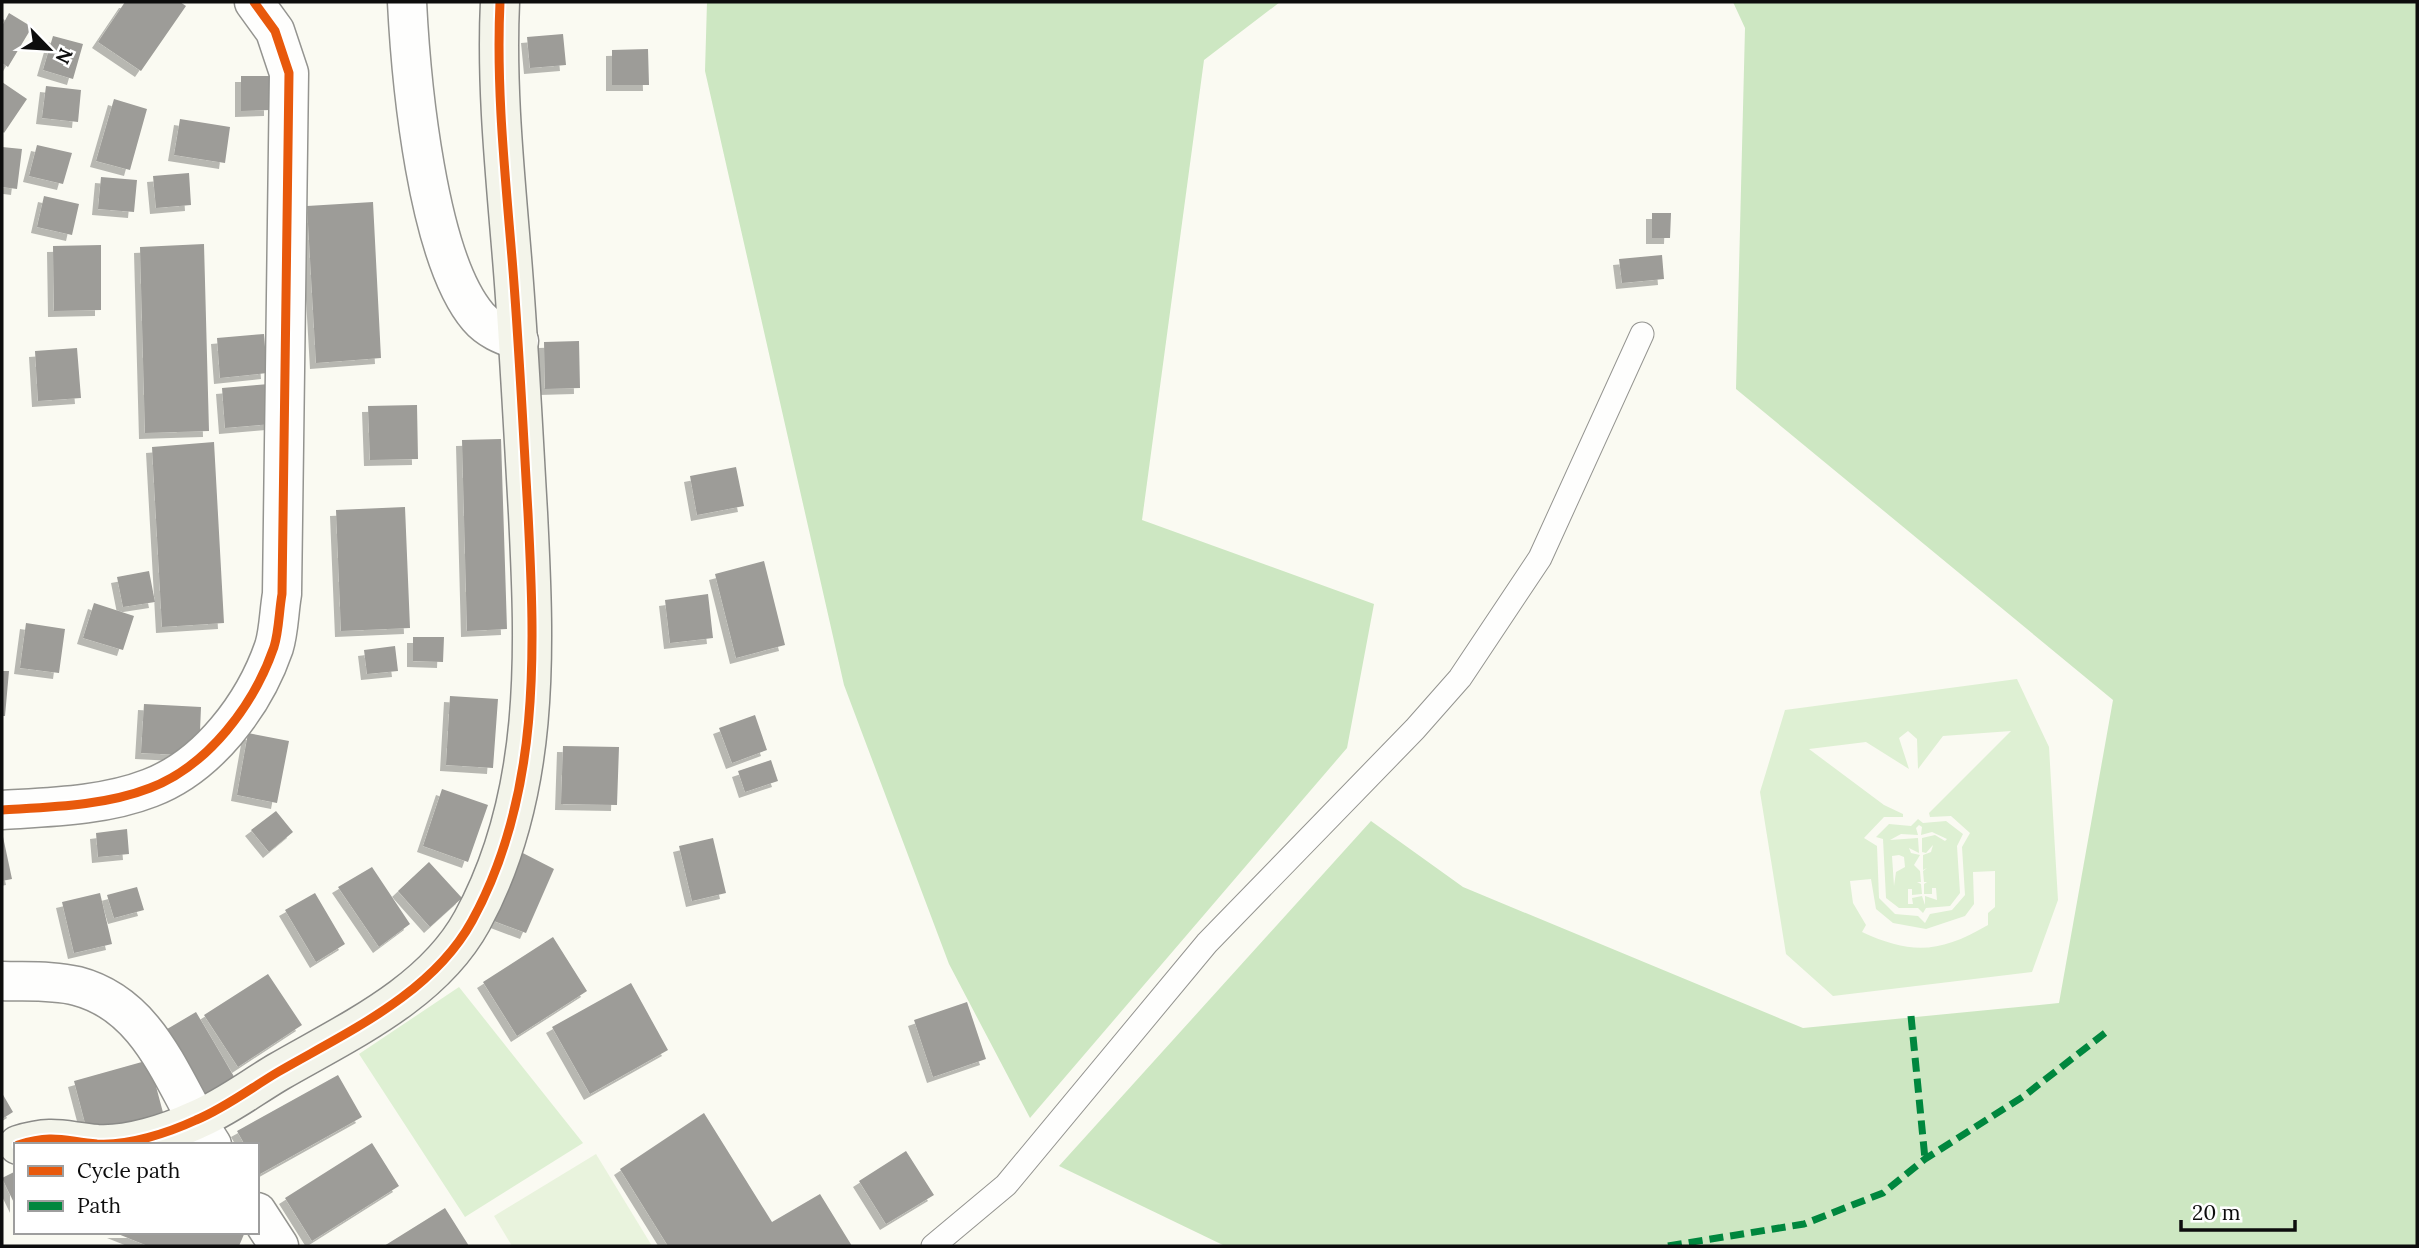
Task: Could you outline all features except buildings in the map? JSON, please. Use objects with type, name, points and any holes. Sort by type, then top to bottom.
[{"type":"street","points":[[2,810],[107,801],[151,788],[192,767],[220,738],[250,696],[274,646],[282,594],[289,73],[275,31],[254,2]]},
{"type":"street","points":[[407,2],[409,40],[431,199],[447,258],[463,296],[479,318],[494,331],[519,341]]},
{"type":"street","points":[[113,1143],[204,1133],[394,1003],[439,964],[471,923],[494,871],[515,810],[530,727],[534,636],[519,341],[503,142],[500,2]]},
{"type":"street","points":[[2,981],[75,986],[118,1003],[148,1033],[204,1133]]},
{"type":"street","points":[[24,1143],[42,1138],[68,1138],[92,1143]]},
{"type":"lane","points":[[933,1246],[1006,1185],[1207,943],[1415,729],[1460,678],[1540,558],[1642,334]]},
{"type":"green space","points":[[707,2],[1280,2],[1204,60],[1142,520],[1374,604],[1347,748],[1030,1118],[949,964],[844,685],[705,71]]},
{"type":"green space","points":[[1733,2],[2417,2],[2417,1246],[1225,1246],[1059,1166],[1371,821],[1463,887],[1803,1028],[2059,1003],[2113,700],[1736,389],[1745,28]]},
{"type":"green space","points":[[2017,679],[2049,747],[2058,900],[2032,972],[1833,996],[1786,954],[1760,792],[1785,710]],"holes":[[[1908,731],[1917,739],[1918,769],[1943,736],[2011,731],[1929,813],[1930,817],[1951,816],[1970,833],[1962,847],[1965,895],[1952,910],[1930,914],[1925,923],[1918,916],[1895,914],[1879,898],[1877,846],[1864,838],[1884,817],[1903,817],[1903,814],[1884,805],[1809,749],[1866,742],[1909,769],[1899,738]],[[1995,871],[1995,907],[1988,913],[1988,925],[1971,934],[1940,946],[1926,948],[1896,945],[1862,932],[1866,925],[1853,903],[1850,881],[1871,879],[1876,909],[1893,923],[1926,929],[1965,916],[1974,904],[1973,872]]]},
{"type":"green space","points":[[1918,819],[1923,823],[1946,821],[1963,834],[1957,846],[1960,893],[1950,906],[1926,908],[1923,913],[1918,908],[1899,908],[1886,898],[1883,839],[1876,837],[1889,824],[1911,826]],"holes":[[[1919,825],[1922,827],[1921,835],[1932,832],[1947,839],[1945,841],[1935,835],[1922,838],[1922,852],[1926,853],[1933,845],[1931,852],[1923,855],[1923,870],[1927,868],[1923,871],[1924,882],[1927,882],[1924,884],[1924,894],[1932,894],[1932,888],[1936,888],[1937,900],[1925,896],[1925,905],[1922,896],[1912,898],[1913,904],[1908,904],[1908,889],[1912,889],[1912,895],[1922,894],[1921,884],[1917,882],[1921,882],[1920,871],[1914,865],[1920,855],[1911,853],[1909,848],[1919,853],[1918,838],[1890,840],[1901,834],[1918,835],[1916,828]],[[1892,856],[1904,857],[1905,867],[1896,872],[1894,886]]]},
{"type":"green space","points":[[459,987],[583,1143],[465,1217],[359,1054]]},
{"type":"green space","points":[[596,1154],[652,1246],[512,1246],[494,1216]]},
{"type":"marked path","points":[[1911,1016],[1925,1159]]},
{"type":"marked path","points":[[1668,1246],[1804,1224],[1883,1193],[1925,1159],[2024,1096],[2105,1033]]},
{"type":"cycle path","points":[[2,810],[77,805],[114,799],[150,788],[171,778],[191,765],[226,731],[254,690],[274,647],[282,594],[289,73],[275,31],[254,2]]},
{"type":"cycle path","points":[[118,1143],[173,1130],[217,1110],[386,1009],[435,970],[455,947],[472,921],[495,873],[511,824],[522,773],[532,670],[528,513],[500,98],[500,2]]},
{"type":"cycle path","points":[[26,1143],[50,1139],[90,1143]]}]
